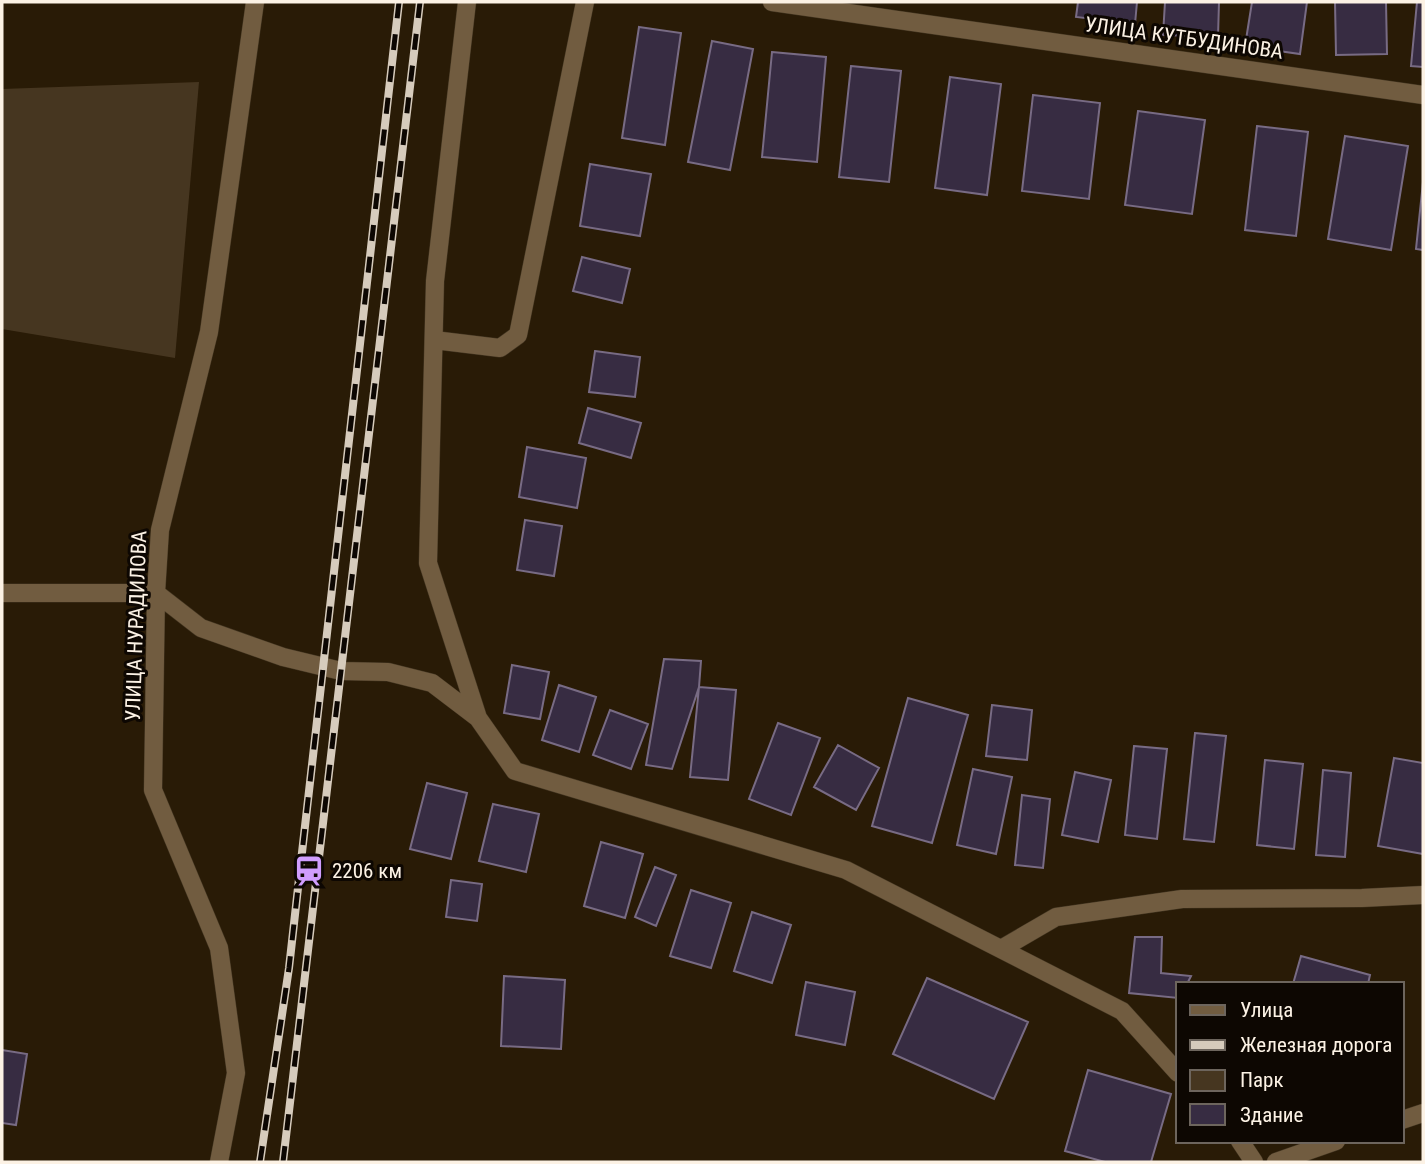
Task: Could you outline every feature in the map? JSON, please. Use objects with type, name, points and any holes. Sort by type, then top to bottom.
[{"type":"street","name":"УЛИЦА НУРАДИЛОВА","points":[[219,1162],[236,1073],[219,948],[153,790],[156,593],[160,530],[209,332],[255,2]]},
{"type":"street","points":[[467,2],[435,281],[428,563],[478,718]]},
{"type":"street","points":[[434,340],[500,348],[518,335],[585,2]]},
{"type":"street","name":"УЛИЦА КУТБУДИНОВА","points":[[772,2],[1423,95]]},
{"type":"street","points":[[2,593],[156,593],[201,628],[283,657],[341,671],[388,672],[432,682],[478,718],[515,771],[846,870],[1122,1012],[1176,1071]]},
{"type":"street","points":[[1000,949],[1056,917],[1182,899],[1423,895]]},
{"type":"street","points":[[1404,1119],[1423,1113]]},
{"type":"street","points":[[1241,1143],[1254,1162]]},
{"type":"street","points":[[1276,1162],[1330,1143]]},
{"type":"green space","points":[[199,82],[175,358],[2,329],[2,89]]},
{"type":"building","points":[[1078,2],[1137,2],[1135,24],[1076,17]]},
{"type":"building","points":[[1165,2],[1219,2],[1218,37],[1163,35]]},
{"type":"building","points":[[1252,2],[1307,2],[1300,54],[1245,46]]},
{"type":"building","points":[[1335,2],[1386,2],[1387,54],[1336,55]]},
{"type":"building","points":[[1417,2],[1423,2],[1423,67],[1411,66]]},
{"type":"building","points":[[639,27],[681,33],[665,145],[622,138]]},
{"type":"building","points":[[712,41],[753,49],[730,170],[688,162]]},
{"type":"building","points":[[772,52],[826,57],[817,162],[762,157]]},
{"type":"building","points":[[851,66],[901,71],[889,182],[839,177]]},
{"type":"building","points":[[950,77],[1001,84],[987,195],[935,188]]},
{"type":"building","points":[[1033,95],[1100,103],[1089,199],[1022,191]]},
{"type":"building","points":[[1138,111],[1205,120],[1192,214],[1125,205]]},
{"type":"building","points":[[1257,126],[1308,132],[1296,236],[1245,230]]},
{"type":"building","points":[[1345,136],[1408,146],[1391,250],[1328,239]]},
{"type":"building","points":[[590,164],[651,174],[640,236],[580,226]]},
{"type":"building","points":[[1423,182],[1423,250],[1416,249]]},
{"type":"building","points":[[582,257],[630,269],[622,303],[573,291]]},
{"type":"building","points":[[595,351],[640,357],[635,397],[589,392]]},
{"type":"building","points":[[588,408],[641,423],[631,458],[579,443]]},
{"type":"building","points":[[527,447],[586,458],[577,508],[519,497]]},
{"type":"building","points":[[525,520],[562,526],[554,576],[517,570]]},
{"type":"building","points":[[664,659],[701,661],[699,687],[672,769],[646,765]]},
{"type":"building","points":[[512,665],[549,672],[540,719],[504,713]]},
{"type":"building","points":[[559,685],[596,697],[579,752],[542,740]]},
{"type":"building","points":[[699,687],[736,690],[728,780],[690,777]]},
{"type":"building","points":[[908,698],[968,715],[932,843],[872,826]]},
{"type":"building","points":[[992,705],[1032,710],[1027,760],[986,756]]},
{"type":"building","points":[[610,710],[648,724],[631,769],[593,755]]},
{"type":"building","points":[[778,723],[820,738],[791,815],[749,799]]},
{"type":"building","points":[[1195,733],[1226,736],[1214,842],[1184,839]]},
{"type":"building","points":[[838,745],[879,768],[856,810],[814,787]]},
{"type":"building","points":[[1134,746],[1167,749],[1157,839],[1125,835]]},
{"type":"building","points":[[1394,758],[1423,763],[1423,854],[1378,846]]},
{"type":"building","points":[[1265,760],[1303,764],[1294,849],[1257,845]]},
{"type":"building","points":[[973,769],[1012,777],[996,854],[957,845]]},
{"type":"building","points":[[1323,770],[1351,773],[1345,857],[1316,855]]},
{"type":"building","points":[[1075,772],[1111,780],[1098,842],[1062,835]]},
{"type":"building","points":[[427,783],[467,793],[451,859],[410,849]]},
{"type":"building","points":[[1022,795],[1050,799],[1043,868],[1015,865]]},
{"type":"building","points":[[493,804],[539,814],[526,872],[479,861]]},
{"type":"building","points":[[601,842],[643,854],[625,918],[584,906]]},
{"type":"building","points":[[655,867],[676,875],[656,926],[635,917]]},
{"type":"building","points":[[451,880],[482,884],[477,921],[446,917]]},
{"type":"building","points":[[691,890],[731,903],[711,968],[670,956]]},
{"type":"building","points":[[752,912],[791,925],[772,983],[734,971]]},
{"type":"building","points":[[1135,937],[1162,937],[1161,973],[1191,976],[1188,982],[1176,982],[1176,998],[1129,993]]},
{"type":"building","points":[[1301,956],[1370,975],[1368,982],[1294,982]]},
{"type":"building","points":[[504,976],[565,980],[561,1049],[501,1046]]},
{"type":"building","points":[[927,978],[1028,1022],[994,1099],[893,1054]]},
{"type":"building","points":[[806,982],[855,992],[845,1045],[796,1035]]},
{"type":"building","points":[[2,1050],[27,1054],[16,1125],[2,1123]]},
{"type":"building","points":[[1088,1070],[1171,1094],[1151,1162],[1105,1162],[1065,1151]]},
{"type":"railway","points":[[260,1162],[289,968],[399,2]]},
{"type":"railway","points":[[283,1162],[420,2]]},
{"type":"place","name":"2206 км","points":[[309,871]]}]
